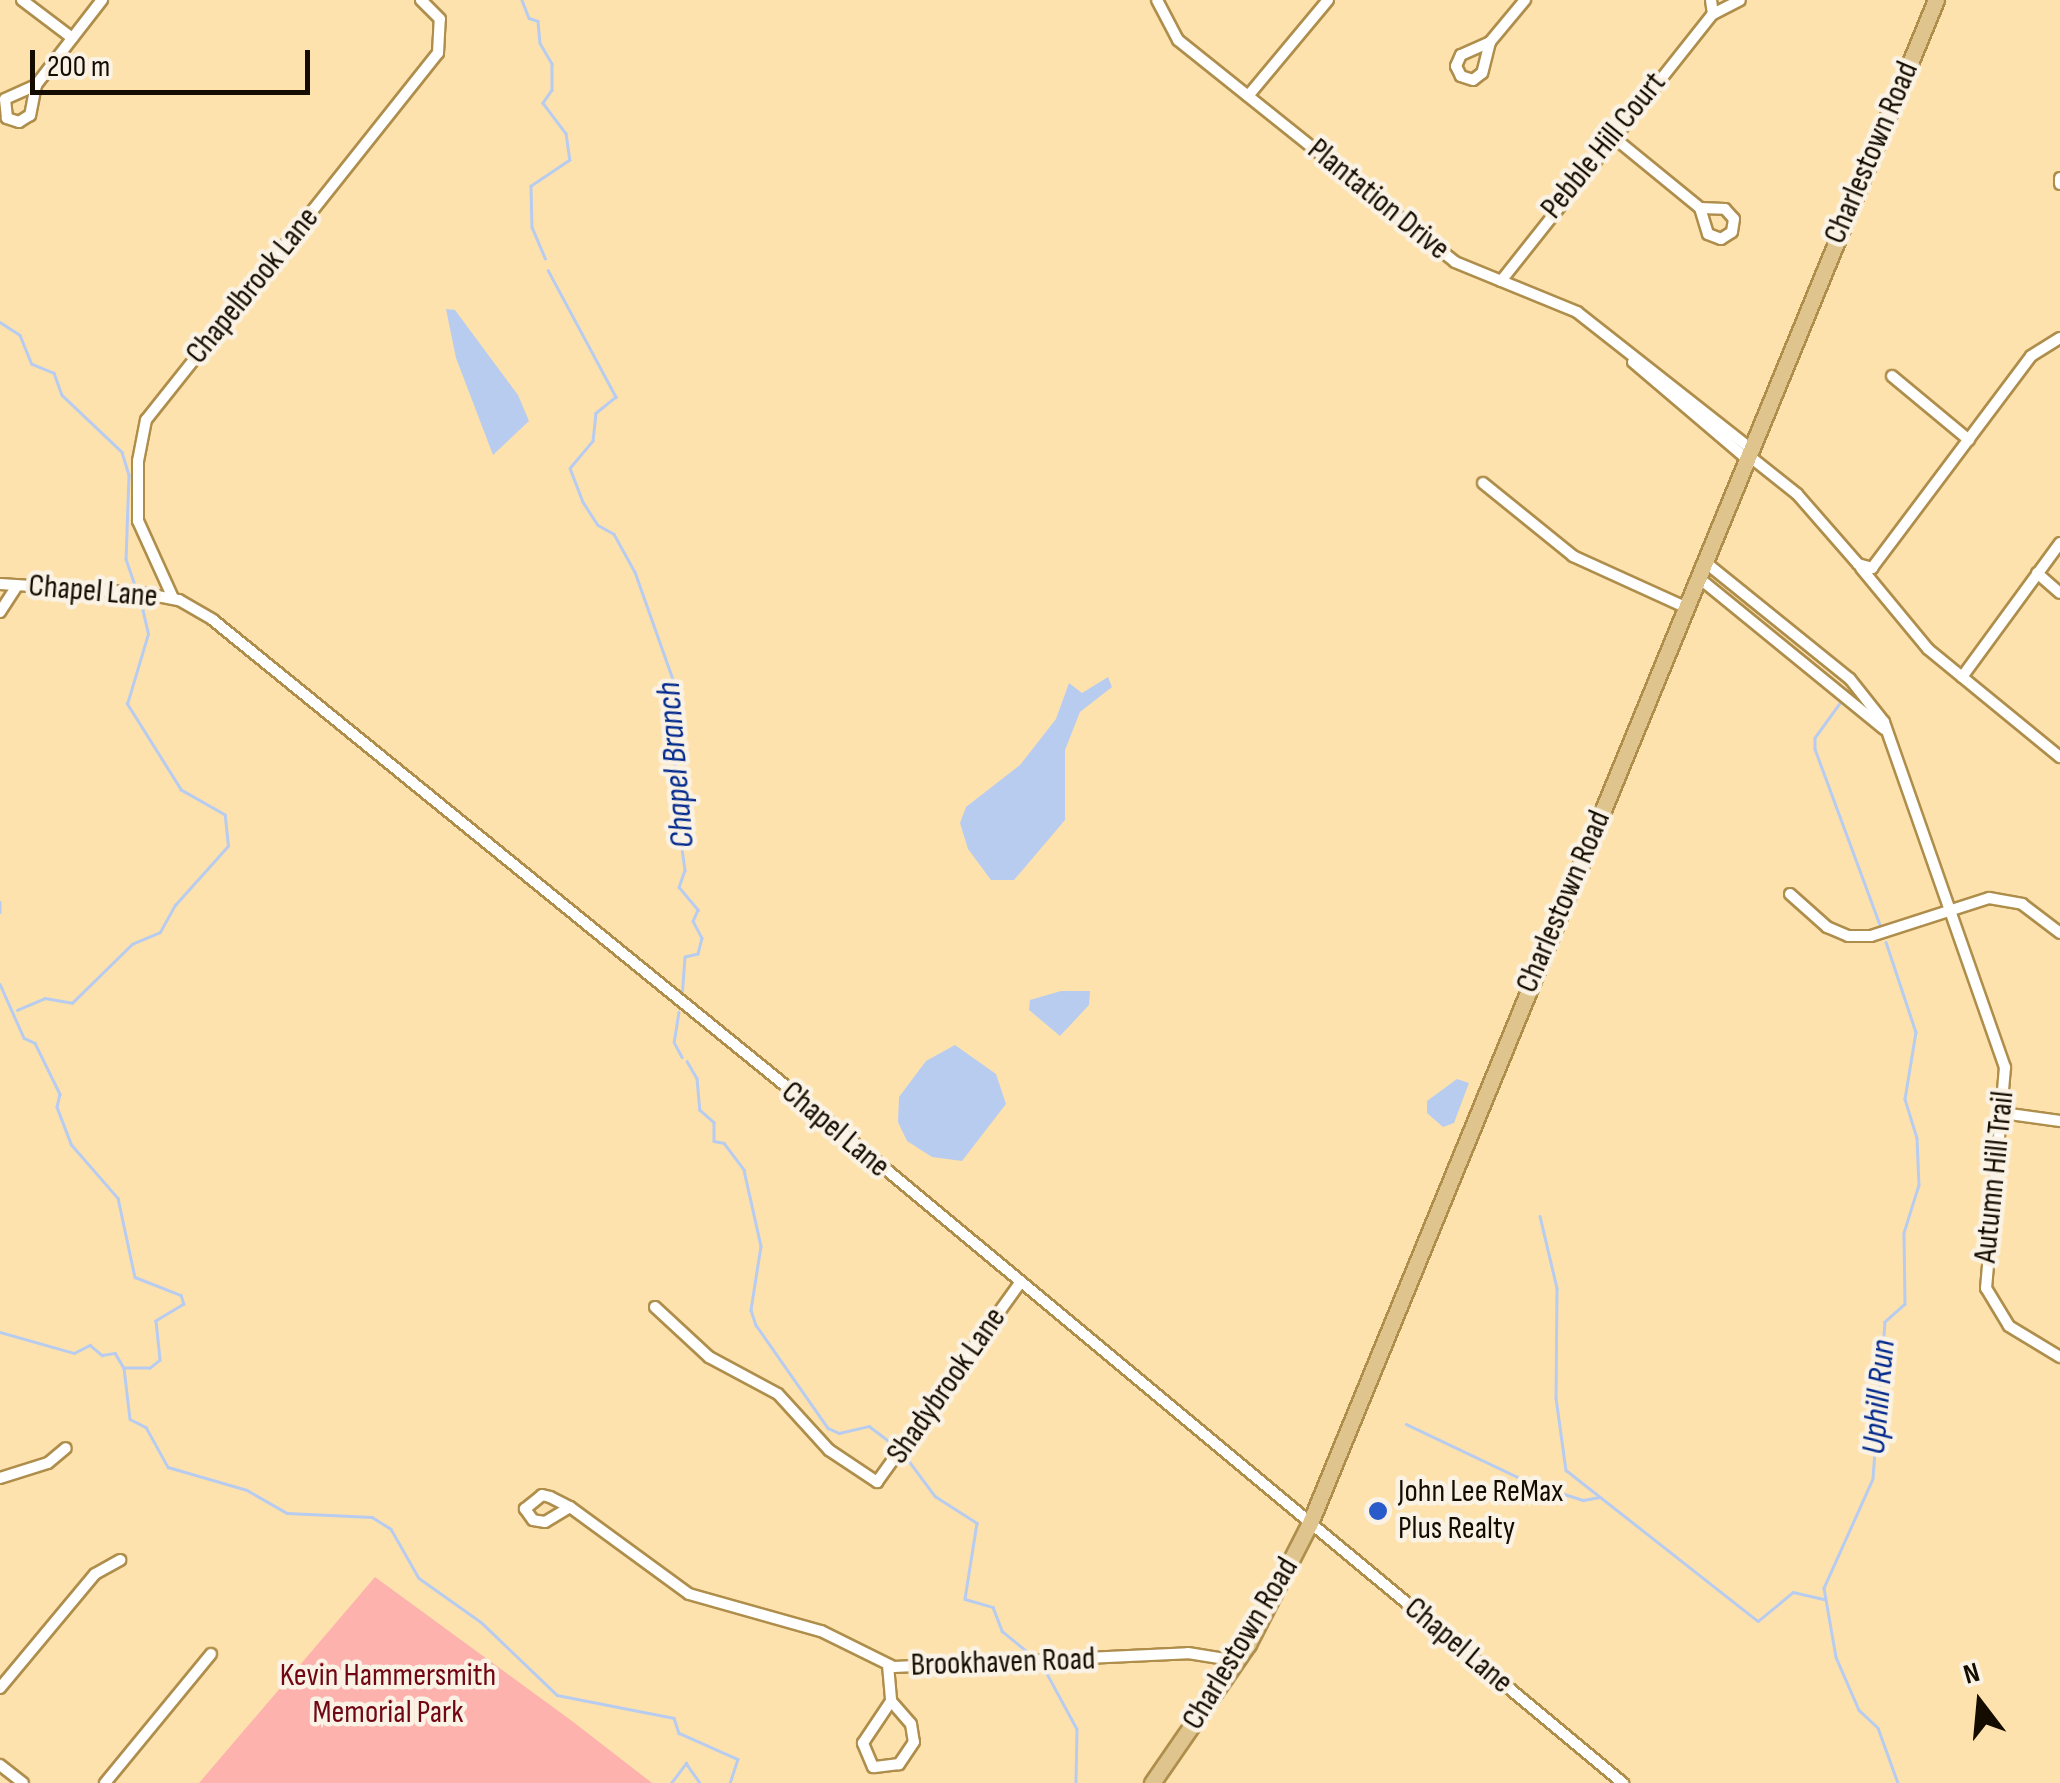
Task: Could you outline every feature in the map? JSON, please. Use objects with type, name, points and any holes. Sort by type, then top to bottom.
[{"type":"main road","name":"Charlestown Road","points":[[1152,1783],[1238,1661],[1310,1523],[1936,0]]},
{"type":"street","points":[[22,0],[72,38]]},
{"type":"street","points":[[36,85],[102,0]]},
{"type":"street","name":"Chapelbrook Lane","points":[[173,598],[138,521],[138,461],[146,420],[438,52],[440,19],[421,0]]},
{"type":"street","name":"Plantation Drive","points":[[1157,0],[1178,40],[1455,262],[1556,298],[1624,349],[1797,494],[1920,641],[2060,757]]},
{"type":"street","points":[[1248,96],[1328,0]]},
{"type":"street","points":[[1490,42],[1524,0]]},
{"type":"street","points":[[1711,0],[1712,14]]},
{"type":"street","name":"Pebble Hill Court","points":[[1501,281],[1712,14],[1740,0]]},
{"type":"street","points":[[1612,136],[1700,208]]},
{"type":"street","points":[[1844,548],[1864,568],[1876,566],[2030,356],[2060,338]]},
{"type":"street","points":[[1892,376],[1969,440]]},
{"type":"street","points":[[1483,483],[1573,556],[1687,608]]},
{"type":"street","points":[[1962,677],[2060,543]]},
{"type":"street","name":"Autumn Hill Trail","points":[[1702,570],[1850,679],[1875,706],[1888,732],[2002,1054],[2002,1113],[1986,1288],[2009,1326],[2060,1357]]},
{"type":"street","points":[[2037,573],[2060,592]]},
{"type":"street","name":"Chapel Lane","points":[[0,584],[173,598],[231,634],[1623,1783]]},
{"type":"street","points":[[0,612],[18,586]]},
{"type":"street","points":[[1790,894],[1827,927],[1860,937],[1989,898],[2011,900],[2060,933]]},
{"type":"street","points":[[2002,1113],[2060,1122]]},
{"type":"street","name":"Shadybrook Lane","points":[[656,1308],[693,1345],[778,1394],[829,1450],[871,1482],[884,1476],[1020,1284]]},
{"type":"street","points":[[0,1478],[48,1463],[66,1448]]},
{"type":"street","name":"Brookhaven Road","points":[[570,1507],[689,1594],[820,1631],[888,1665],[943,1668],[1188,1653],[1238,1661]]},
{"type":"street","points":[[0,1688],[95,1574],[120,1560]]},
{"type":"street","points":[[106,1783],[211,1654]]},
{"type":"street","points":[[888,1665],[890,1701],[863,1743],[872,1767],[899,1764],[914,1742],[911,1724],[890,1701]]},
{"type":"street","points":[[0,1765],[23,1783]]},
{"type":"green space","name":"Kevin Hammersmith Memorial Park","points":[[375,1577],[572,1721],[652,1783],[199,1783]]},
{"type":"water","points":[[446,309],[455,310],[518,395],[529,421],[493,455],[456,358]]},
{"type":"water","points":[[1108,677],[1112,687],[1080,712],[1065,750],[1065,820],[1014,880],[991,880],[968,849],[960,823],[966,807],[1020,765],[1056,719],[1069,683],[1082,693]]},
{"type":"water","points":[[1061,991],[1090,991],[1089,1005],[1060,1036],[1029,1010],[1030,1000]]},
{"type":"water","points":[[955,1045],[996,1074],[1006,1104],[962,1161],[932,1157],[907,1141],[898,1122],[899,1097],[926,1061]]},
{"type":"water","points":[[1457,1079],[1469,1083],[1454,1123],[1443,1127],[1427,1113],[1427,1101]]},
{"type":"waterway","name":"Chapel Branch","points":[[522,0],[529,18],[538,21],[540,43],[552,64],[552,90],[543,103],[566,133],[570,160],[531,186],[532,227],[545,258]]},
{"type":"waterway","name":"Chapel Branch","points":[[548,270],[616,397],[596,413],[593,441],[570,468],[583,502],[598,525],[614,534],[635,572],[675,685],[675,798],[685,870],[679,887],[698,910],[693,921],[702,938],[698,954],[685,957],[682,999]]},
{"type":"waterway","points":[[0,322],[20,335],[32,364],[54,373],[62,395],[122,452],[129,475],[126,559],[137,591]]},
{"type":"waterway","points":[[17,1010],[45,998],[72,1003],[132,944],[160,932],[175,905],[228,846],[225,815],[181,790],[127,704],[148,634],[140,598]]},
{"type":"waterway","name":"Uphill Run","points":[[1841,702],[1815,738],[1815,749],[1881,927]]},
{"type":"waterway","points":[[0,902],[0,912]]},
{"type":"waterway","name":"Uphill Run","points":[[1886,942],[1916,1032],[1905,1099],[1917,1138],[1919,1185],[1904,1233],[1905,1304],[1885,1322],[1873,1479],[1824,1588],[1836,1657],[1859,1710],[1878,1728],[1898,1783]]},
{"type":"waterway","points":[[0,984],[24,1038],[35,1043],[60,1094],[57,1107],[71,1144],[118,1198],[135,1277],[181,1295],[184,1304],[156,1321],[160,1360],[150,1368],[124,1368],[130,1419],[146,1427],[168,1467],[247,1490],[287,1513],[372,1517],[391,1529],[419,1578],[481,1622],[557,1695],[674,1718],[679,1733],[738,1759],[730,1783]]},
{"type":"waterway","name":"Chapel Branch","points":[[679,1012],[674,1042],[682,1057]]},
{"type":"waterway","name":"Chapel Branch","points":[[687,1061],[697,1078],[700,1110],[714,1122],[714,1141],[724,1143],[744,1170],[761,1246],[751,1310],[756,1325],[828,1428],[839,1433],[869,1426],[896,1446]]},
{"type":"waterway","points":[[1540,1216],[1557,1288],[1556,1398],[1566,1470],[1758,1621],[1793,1592],[1824,1599]]},
{"type":"waterway","points":[[0,1332],[74,1353],[90,1345],[102,1355],[115,1353],[124,1368]]},
{"type":"waterway","points":[[1406,1424],[1530,1483],[1583,1500],[1600,1497]]},
{"type":"waterway","name":"Chapel Branch","points":[[906,1457],[935,1496],[977,1523],[965,1599],[993,1607],[1002,1631],[1034,1657]]},
{"type":"waterway","name":"Chapel Branch","points":[[1044,1668],[1077,1729],[1076,1783]]},
{"type":"waterway","points":[[671,1783],[686,1763],[700,1783]]},
{"type":"place","name":"John Lee ReMax Plus Realty","points":[[1378,1511]]}]
